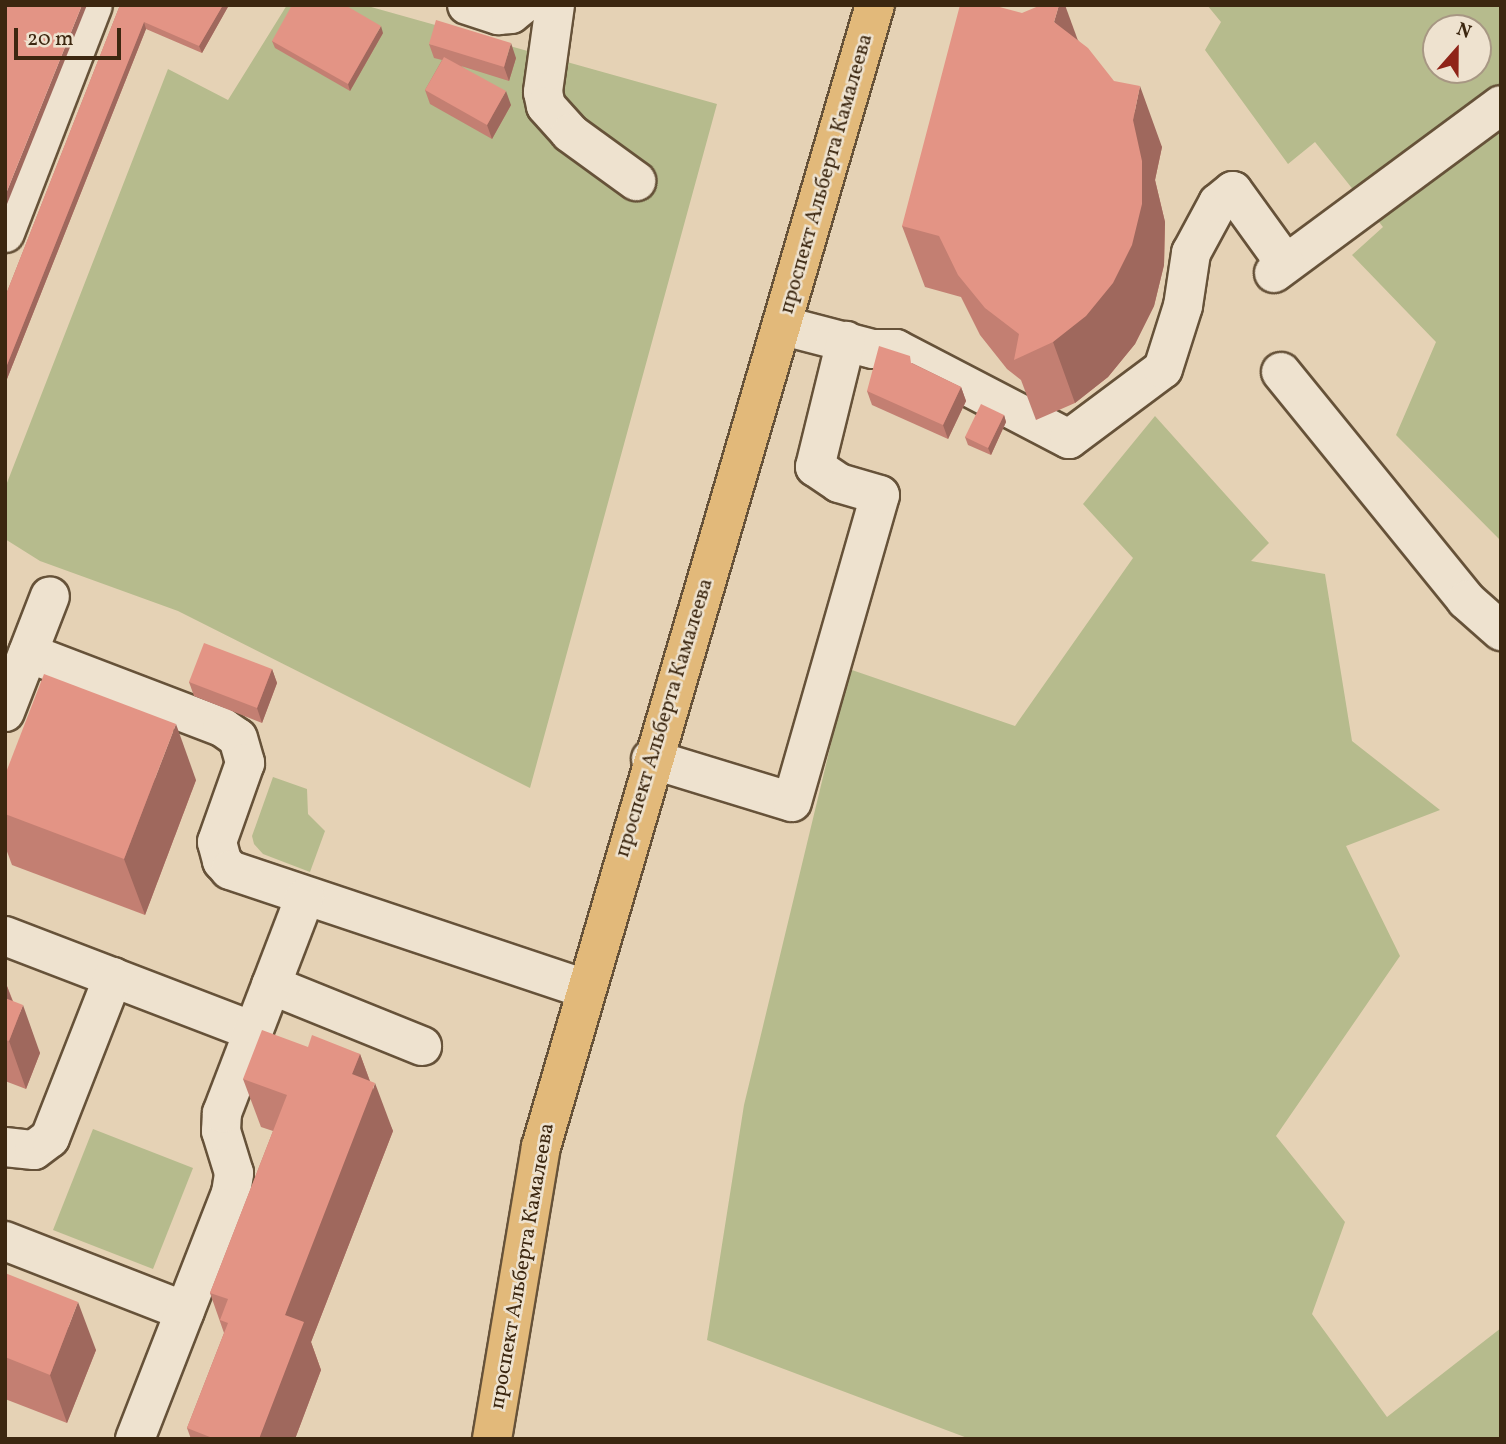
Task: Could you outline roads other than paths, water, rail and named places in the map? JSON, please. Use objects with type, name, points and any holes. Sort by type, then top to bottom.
[{"type":"main road","name":"проспект Альберта Камалеева","points":[[492,1439],[541,1147],[651,759],[784,326],[875,5]]},
{"type":"lane","points":[[5,233],[93,5]]},
{"type":"lane","points":[[467,5],[498,15],[511,14],[522,5]]},
{"type":"lane","points":[[555,5],[543,92],[546,106],[570,133],[636,181]]},
{"type":"lane","points":[[784,326],[846,341],[896,349],[1069,439],[1163,369],[1183,306],[1191,253],[1218,203],[1233,191],[1280,268],[1501,105]]},
{"type":"lane","points":[[651,759],[792,802],[880,495],[839,483],[815,467],[846,341]]},
{"type":"lane","points":[[1282,372],[1466,600],[1501,631]]},
{"type":"lane","points":[[5,712],[50,596]]},
{"type":"lane","points":[[28,653],[231,731],[243,747],[245,763],[218,836],[218,853],[236,873],[585,989]]},
{"type":"lane","points":[[135,1439],[234,1183],[232,1162],[221,1131],[222,1113],[305,897]]},
{"type":"lane","points":[[5,936],[253,1031]]},
{"type":"lane","points":[[5,1147],[34,1150],[50,1138],[113,977]]},
{"type":"lane","points":[[271,985],[422,1046]]},
{"type":"lane","points":[[5,1241],[185,1311]]}]
